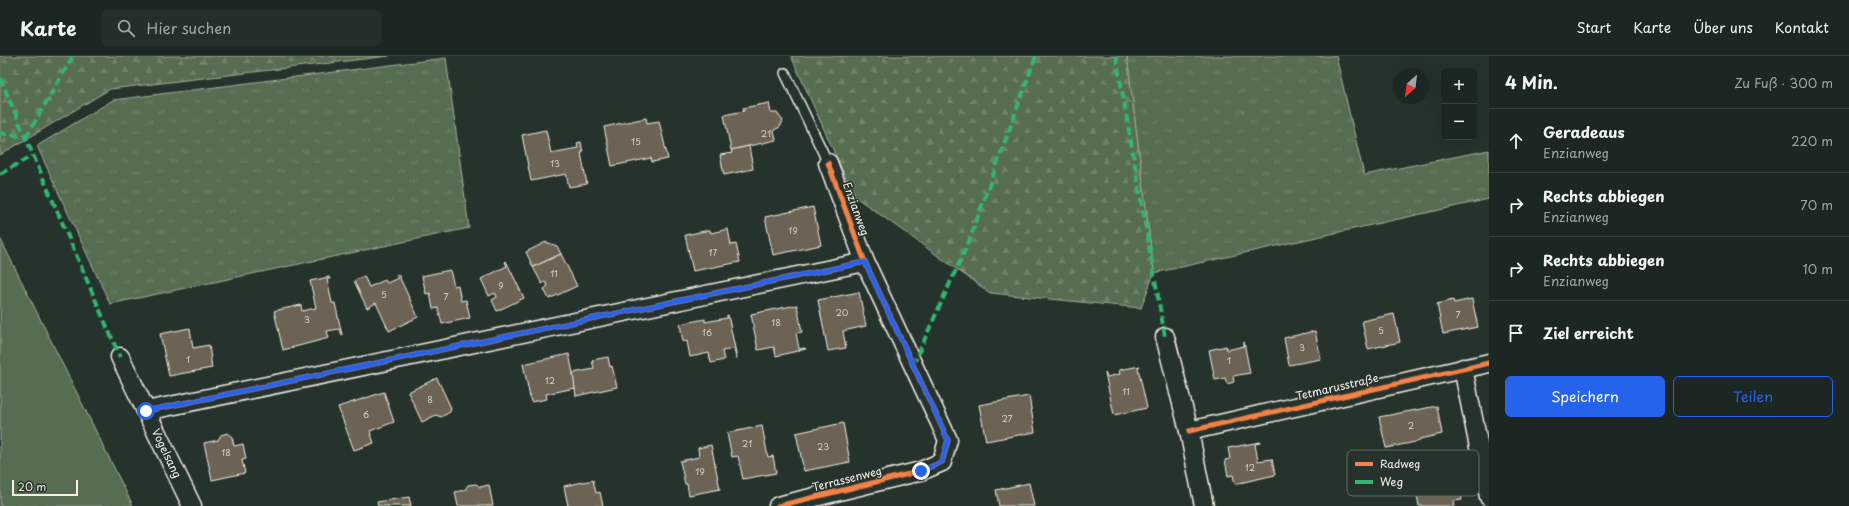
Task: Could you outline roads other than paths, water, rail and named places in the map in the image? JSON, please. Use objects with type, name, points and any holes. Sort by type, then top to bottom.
[{"type":"street","name":"Enzianweg","points":[[828,163],[865,262],[948,440],[942,462],[921,471]]},
{"type":"street","points":[[146,411],[865,262]]},
{"type":"street","points":[[1165,337],[1189,431],[1204,506]]},
{"type":"street","name":"Vogelsang","points":[[120,357],[192,506]]},
{"type":"street","name":"Tetmarusstraße","points":[[1189,431],[1489,362]]},
{"type":"street","points":[[1463,368],[1489,497]]},
{"type":"street","name":"Terrassenweg","points":[[778,506],[921,471]]},
{"type":"lane","points":[[785,73],[828,163]]}]
